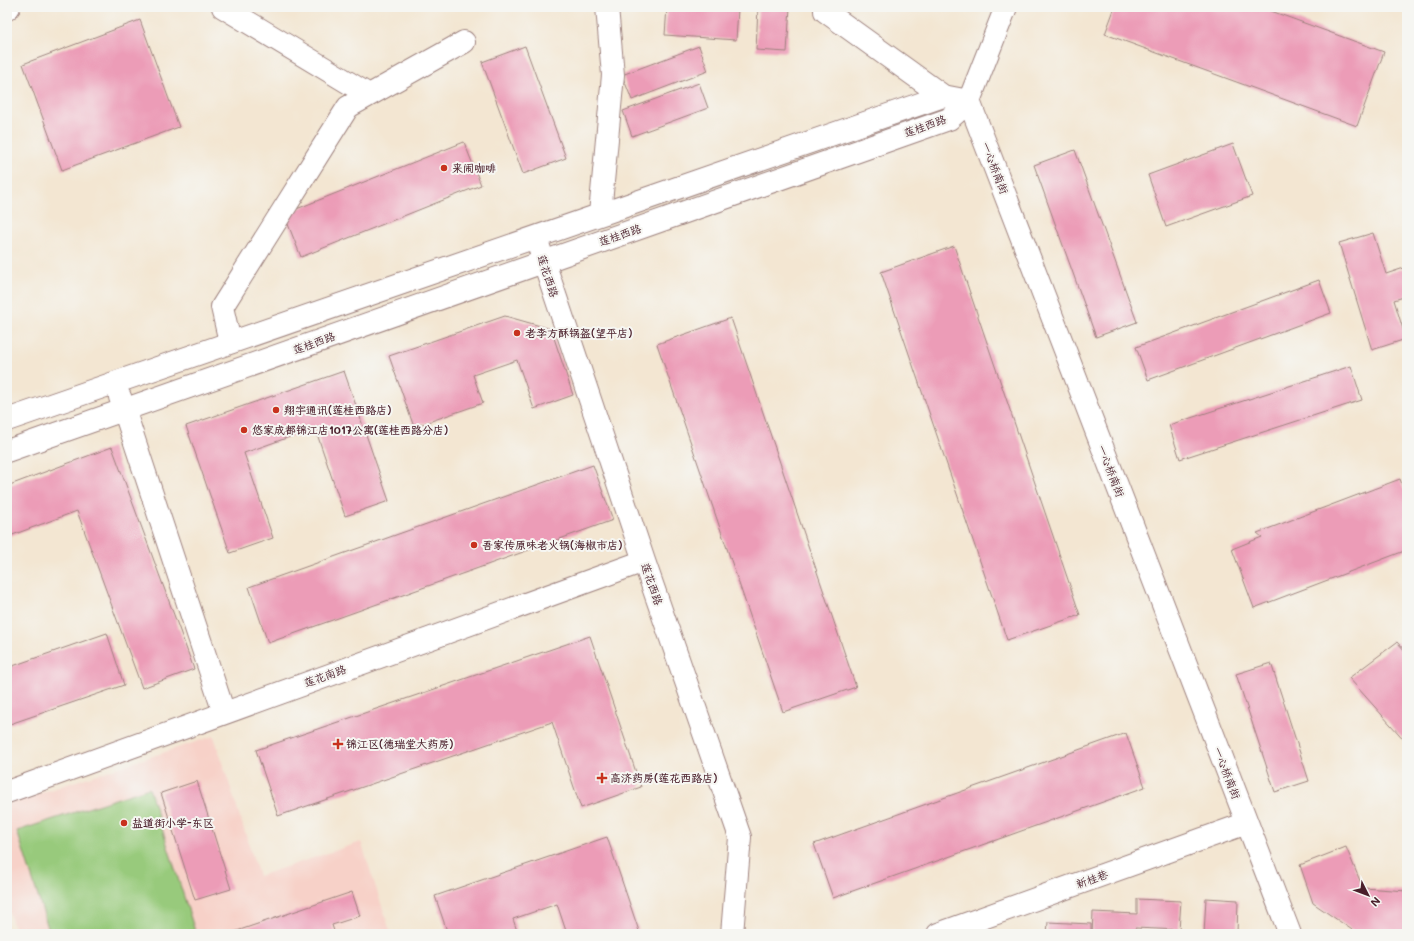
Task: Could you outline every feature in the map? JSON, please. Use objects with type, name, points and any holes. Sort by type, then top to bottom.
[{"type":"street","points":[[223,7],[369,95]]},
{"type":"street","points":[[600,214],[613,75],[607,7]]},
{"type":"street","points":[[825,7],[825,11],[943,96]]},
{"type":"street","points":[[969,101],[1006,7]]},
{"type":"street","points":[[230,342],[222,307],[348,106],[464,42]]},
{"type":"street","name":"莲桂西路","points":[[7,420],[943,96],[969,101]]},
{"type":"street","name":"莲桂西路","points":[[7,451],[949,119],[969,101]]},
{"type":"street","name":"一心桥南街","points":[[969,101],[1290,934]]},
{"type":"street","name":"莲花西路","points":[[535,237],[644,561],[740,837],[732,934]]},
{"type":"street","points":[[116,382],[123,411],[224,713]]},
{"type":"street","name":"莲花南路","points":[[7,792],[644,561]]},
{"type":"street","name":"新桂巷","points":[[938,934],[1247,823]]},
{"type":"shaded area","name":"盐道街小学-东区","points":[[214,736],[259,876],[361,842],[391,934],[16,934],[7,905],[7,804]]},
{"type":"green space","points":[[149,788],[196,934],[50,934],[17,831]]},
{"type":"building","points":[[667,7],[738,9],[736,40],[665,35]]},
{"type":"building","points":[[758,7],[790,7],[787,52],[756,50]]},
{"type":"building","points":[[1115,7],[1260,7],[1384,52],[1357,126],[1105,34]]},
{"type":"building","points":[[140,20],[179,127],[62,170],[23,64]]},
{"type":"building","points":[[525,46],[566,158],[523,174],[482,62]]},
{"type":"building","points":[[699,46],[708,71],[632,100],[622,75]]},
{"type":"building","points":[[699,83],[708,108],[632,136],[623,111]]},
{"type":"building","points":[[464,142],[481,185],[301,257],[284,214]]},
{"type":"building","points":[[1233,144],[1252,196],[1166,227],[1148,175]]},
{"type":"building","points":[[1075,150],[1137,322],[1096,337],[1034,165]]},
{"type":"building","points":[[1373,233],[1386,274],[1407,267],[1407,296],[1394,300],[1406,339],[1372,350],[1339,243]]},
{"type":"building","points":[[954,246],[1080,615],[1007,640],[881,272]]},
{"type":"building","points":[[1319,280],[1331,313],[1148,380],[1136,347]]},
{"type":"building","points":[[505,316],[551,329],[573,395],[534,409],[517,360],[473,375],[483,403],[414,427],[389,356]]},
{"type":"building","points":[[731,318],[856,687],[783,712],[657,344]]},
{"type":"building","points":[[1351,366],[1362,400],[1180,459],[1169,425]]},
{"type":"building","points":[[344,371],[389,501],[345,516],[315,428],[244,453],[273,538],[230,553],[186,426]]},
{"type":"building","points":[[112,447],[194,669],[142,688],[77,511],[7,537],[7,486]]},
{"type":"building","points":[[593,465],[613,520],[268,643],[249,587]]},
{"type":"building","points":[[1400,479],[1404,490],[1407,488],[1407,550],[1254,608],[1232,549],[1262,537],[1257,533]]},
{"type":"building","points":[[107,633],[124,685],[7,725],[7,668]]},
{"type":"building","points":[[590,636],[641,787],[581,808],[552,722],[278,816],[256,750]]},
{"type":"building","points":[[1397,642],[1407,653],[1407,743],[1349,678]]},
{"type":"building","points":[[1271,663],[1309,781],[1275,792],[1236,674]]},
{"type":"building","points":[[1126,733],[1145,787],[833,898],[814,844]]},
{"type":"building","points":[[197,781],[231,889],[195,900],[161,793]]},
{"type":"building","points":[[607,837],[640,934],[567,934],[557,904],[513,919],[518,934],[448,934],[435,896]]},
{"type":"building","points":[[1346,847],[1363,888],[1407,891],[1407,934],[1358,934],[1313,903],[1300,865]]},
{"type":"building","points":[[352,892],[360,916],[332,925],[335,934],[228,934]]},
{"type":"building","points":[[1206,898],[1238,900],[1237,934],[1204,934]]},
{"type":"building","points":[[1137,899],[1181,901],[1179,930],[1135,928],[1135,934],[1092,934],[1093,912],[1137,914]]},
{"type":"building","points":[[1048,922],[1091,924],[1091,934],[1047,934]]},
{"type":"place","name":"来闹咖啡","points":[[444,168]]},
{"type":"place","name":"老李方酥锅盔(望平店)","points":[[517,333]]},
{"type":"place","name":"翔宇通讯(莲桂西路店)","points":[[276,410]]},
{"type":"place","name":"悠家成都锦江店1017公寓(莲桂西路分店)","points":[[244,430]]},
{"type":"place","name":"吾家传原味老火锅(海椒市店)","points":[[474,545]]},
{"type":"place","name":"锦江区(德瑞堂大药房)","points":[[338,744]]},
{"type":"place","name":"高济药房(莲花西路店)","points":[[602,778]]},
{"type":"place","name":"盐道街小学-东区","points":[[124,823]]}]
